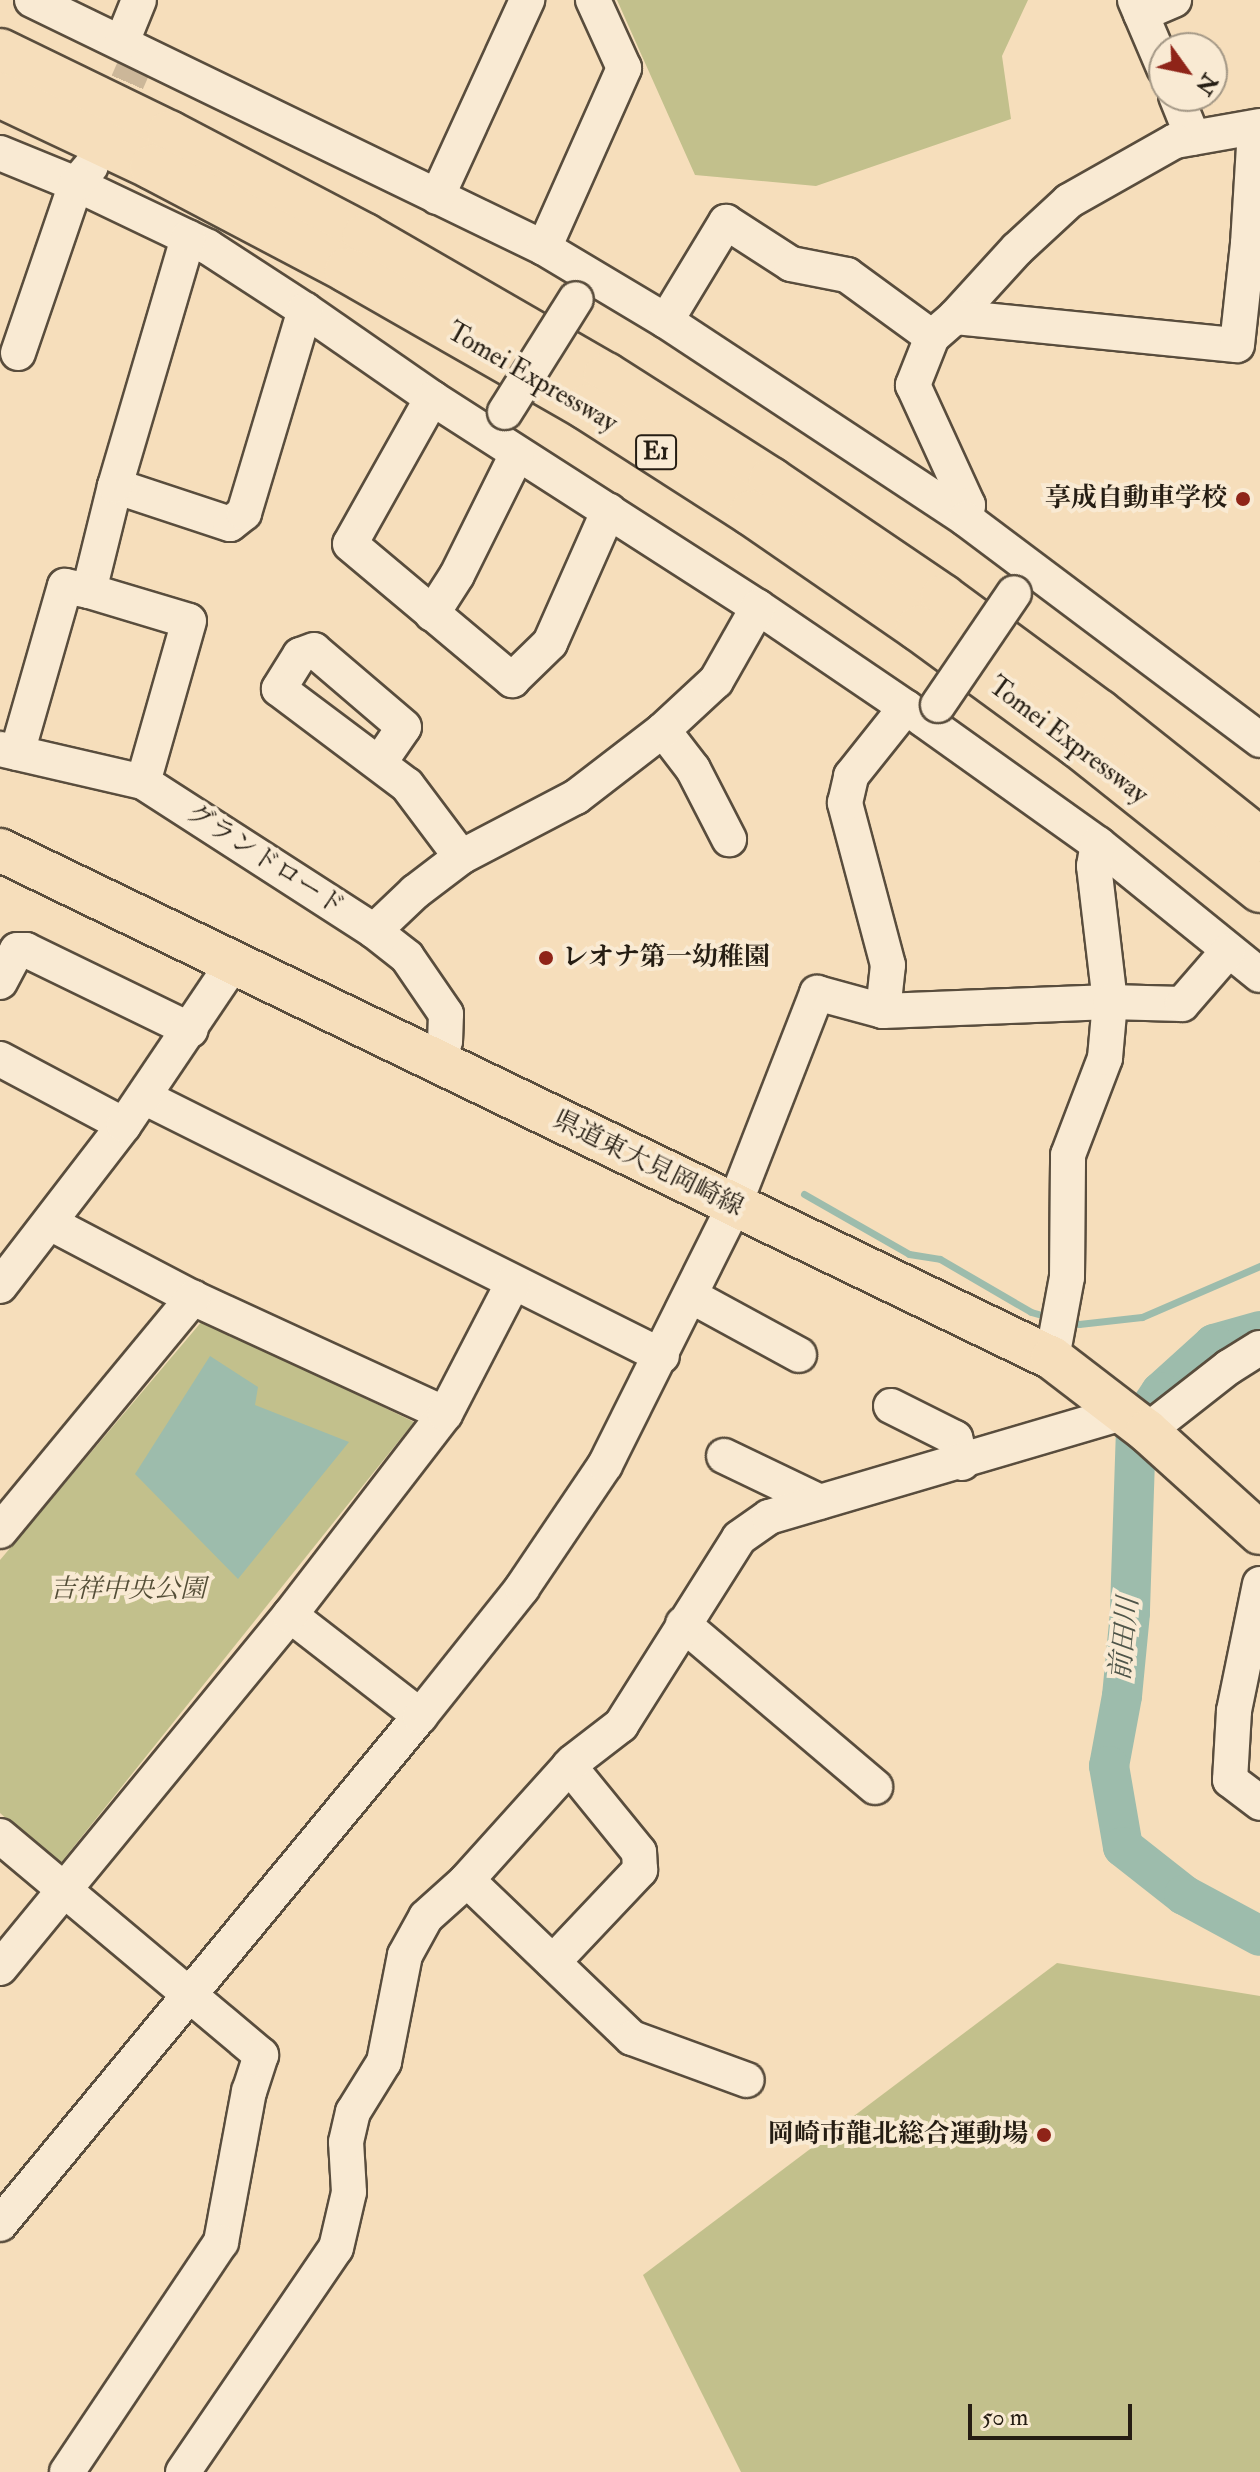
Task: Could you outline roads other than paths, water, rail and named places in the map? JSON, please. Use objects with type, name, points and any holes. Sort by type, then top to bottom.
[{"type":"highway","name":"Tomei Expressway","points":[[0,51],[169,133],[365,236],[618,383],[771,480],[943,597],[1099,712],[1260,840]]},
{"type":"highway","name":"Tomei Expressway","points":[[0,95],[152,167],[333,263],[599,415],[751,513],[918,628],[1078,745],[1260,890]]},
{"type":"main road","name":"県道東大見岡崎線","points":[[0,850],[1052,1358],[1135,1422],[1260,1533]]},
{"type":"street","points":[[32,0],[134,55],[544,248],[584,287],[666,321],[966,519],[1023,579],[1260,740]]},
{"type":"street","points":[[134,55],[139,0]]},
{"type":"street","points":[[437,197],[527,0]]},
{"type":"street","points":[[544,248],[624,68],[593,0]]},
{"type":"street","points":[[1149,32],[1138,7],[1174,0]]},
{"type":"street","points":[[1182,112],[1193,138]]},
{"type":"street","points":[[666,321],[726,222],[791,264],[847,275],[944,327],[1237,345],[1257,127],[1175,141],[1069,201],[1017,249],[944,327],[913,385],[968,505],[966,519]]},
{"type":"street","points":[[0,153],[83,175],[208,247],[432,398],[505,434],[609,510],[923,711],[1098,844],[1260,975]]},
{"type":"street","points":[[18,353],[83,175]]},
{"type":"street","points":[[89,591],[115,486],[188,238]]},
{"type":"street","points":[[432,614],[457,575],[505,434],[584,287]]},
{"type":"street","points":[[115,486],[230,524],[244,513],[305,310]]},
{"type":"street","points":[[432,398],[350,544],[512,680],[550,643],[609,510]]},
{"type":"street","points":[[883,1011],[888,965],[845,803],[851,776],[923,711],[1023,579]]},
{"type":"street","points":[[8,751],[65,586],[89,591],[189,621],[143,782]]},
{"type":"street","points":[[374,931],[415,892],[461,857],[576,797],[663,730],[716,681],[758,607]]},
{"type":"street","points":[[663,730],[693,769],[729,839]]},
{"type":"street","name":"グランドロード","points":[[8,751],[143,782],[374,931],[407,957],[446,1014],[445,1041],[438,1063]]},
{"type":"street","points":[[380,762],[407,785],[461,857]]},
{"type":"street","points":[[1052,1358],[1067,1277],[1068,1155],[1105,1058],[1110,1002],[1094,866],[1098,844]]},
{"type":"street","points":[[0,982],[17,950],[26,950],[191,1030]]},
{"type":"street","points":[[0,2224],[420,1716],[531,1576],[605,1465],[662,1356],[734,1206],[817,993],[883,1011],[1110,1002],[1182,1004],[1228,951]]},
{"type":"street","points":[[0,1286],[124,1125],[234,962]]},
{"type":"street","points":[[0,1059],[124,1125]]},
{"type":"street","points":[[144,1097],[662,1356]]},
{"type":"street","points":[[50,1223],[193,1298],[445,1414]]},
{"type":"street","points":[[0,1968],[290,1615],[445,1414],[513,1283]]},
{"type":"street","points":[[691,1296],[799,1355]]},
{"type":"street","points":[[0,1531],[193,1298]]},
{"type":"street","points":[[183,2472],[336,2248],[349,2192],[346,2142],[353,2112],[384,2062],[405,1955],[426,1917],[467,1880],[569,1766],[621,1725],[739,1538],[769,1517],[820,1502],[962,1463],[1135,1422],[1260,1348]]},
{"type":"street","points":[[891,1406],[955,1438],[962,1463]]},
{"type":"street","points":[[724,1456],[820,1502]]},
{"type":"street","points":[[1260,1584],[1234,1711],[1230,1780],[1260,1803]]},
{"type":"street","points":[[290,1615],[420,1716]]},
{"type":"street","points":[[683,1624],[875,1787]]},
{"type":"street","points":[[553,1962],[640,1870],[639,1852],[569,1766]]},
{"type":"street","points":[[0,1836],[261,2055],[249,2091],[221,2242],[67,2472]]},
{"type":"street","points":[[467,1880],[632,2038],[747,2080]]},
{"type":"waterway","points":[[804,1194],[909,1254],[940,1259],[1031,1312],[1049,1317]]},
{"type":"waterway","points":[[1069,1321],[1079,1324],[1142,1317],[1260,1266]]},
{"type":"waterway","name":"前田川","points":[[1260,1331],[1214,1344],[1161,1392],[1136,1429],[1130,1613],[1122,1696],[1109,1766],[1123,1847],[1184,1895],[1260,1936]]},
{"type":"tunnel","points":[[107,129],[134,67]]},
{"type":"place","name":"享成自動車学校","points":[[1243,499]]},
{"type":"place","name":"レオナ第一幼稚園","points":[[546,958]]},
{"type":"place","name":"岡崎市龍北総合運動場","points":[[1044,2135]]},
{"type":"park label","name":"吉祥中央公園","points":[[128,1590]]}]
